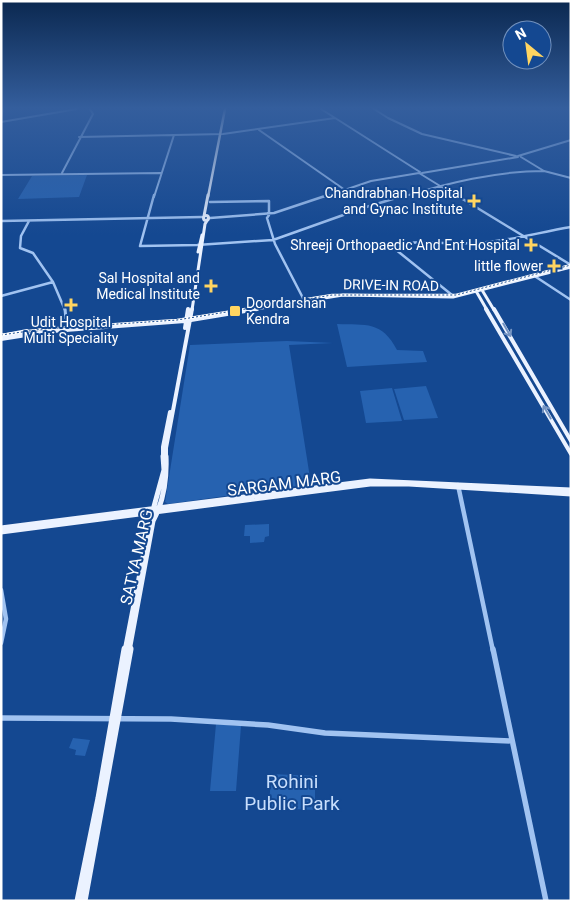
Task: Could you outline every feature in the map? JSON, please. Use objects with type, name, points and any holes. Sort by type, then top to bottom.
[{"type":"main road","points":[[206,218],[219,151]]},
{"type":"main road","points":[[206,218],[211,195]]},
{"type":"main road","name":"SATYA MARG","points":[[78,901],[164,470],[163,447],[168,432],[206,218]]},
{"type":"main road","name":"SATYA MARG","points":[[188,319],[201,245]]},
{"type":"main road","name":"DRIVE-IN ROAD","points":[[188,319],[304,299],[357,294],[452,295],[479,291],[563,268],[571,264]]},
{"type":"main road","name":"DRIVE-IN ROAD","points":[[1,337],[68,329],[188,319],[304,299],[357,295],[435,298],[479,291],[536,277],[571,264]]},
{"type":"main road","points":[[479,291],[503,323],[571,441]]},
{"type":"main road","points":[[479,291],[569,446],[571,454]]},
{"type":"main road","points":[[191,305],[194,314],[202,316]]},
{"type":"main road","name":"SARGAM MARG","points":[[1,528],[370,484],[458,485],[571,492]]},
{"type":"main road","name":"SARGAM MARG","points":[[1,532],[156,510]]},
{"type":"main road","name":"SATYA MARG","points":[[84,901],[115,718]]},
{"type":"street","points":[[62,173],[73,151]]},
{"type":"street","points":[[168,151],[140,246],[201,245],[273,240],[363,208],[440,185],[518,171],[544,171],[571,178]]},
{"type":"street","points":[[290,151],[345,189]]},
{"type":"street","points":[[386,151],[571,264]]},
{"type":"street","points":[[494,151],[519,157],[544,171]]},
{"type":"street","points":[[1,222],[206,218],[269,214],[371,181],[519,157],[538,151]]},
{"type":"street","points":[[1,175],[161,173]]},
{"type":"street","points":[[1,175],[161,173]]},
{"type":"street","points":[[210,202],[269,201],[269,214],[267,218],[273,240],[304,299]]},
{"type":"street","points":[[1,222],[148,218]]},
{"type":"street","points":[[29,221],[21,236],[20,248],[33,254],[53,282],[66,312],[68,329]]},
{"type":"street","points":[[452,295],[395,249],[386,246],[404,243],[478,244],[571,227]]},
{"type":"street","points":[[563,268],[566,265],[564,260]]},
{"type":"street","points":[[536,277],[571,300]]},
{"type":"street","points":[[1,296],[53,282]]},
{"type":"street","points":[[458,485],[546,901]]},
{"type":"street","points":[[1,590],[6,619],[1,643]]},
{"type":"street","points":[[1,718],[115,718],[268,726],[325,733],[512,742]]},
{"type":"green space","points":[[87,175],[79,197],[18,199],[32,176]]},
{"type":"green space","points":[[337,324],[365,325],[379,329],[397,350],[423,351],[427,362],[347,367]]},
{"type":"green space","points":[[287,341],[333,343],[289,345],[311,484],[168,504],[165,502],[190,345]]},
{"type":"green space","points":[[426,386],[438,418],[404,420],[394,389]]},
{"type":"green space","points":[[392,388],[402,421],[366,423],[360,391]]},
{"type":"green space","points":[[269,524],[269,536],[265,537],[264,542],[250,543],[250,536],[244,536],[245,525]]},
{"type":"green space","points":[[216,724],[241,726],[236,791],[210,791]]},
{"type":"green space","points":[[73,738],[90,740],[85,756],[75,755],[76,750],[69,748]]},
{"type":"green space","name":"Rohini Public Park","points":[[271,774],[315,776],[315,810],[269,808]]},
{"type":"railway","points":[[1,335],[43,329],[177,320],[332,295],[456,295],[571,265]]},
{"type":"place","name":"Chandrabhan Hospital and Gynac Institute","points":[[474,201]]},
{"type":"place","name":"Shreeji Orthopaedic And Ent Hospital","points":[[531,245]]},
{"type":"place","name":"little flower","points":[[554,266]]},
{"type":"place","name":"Sal Hospital and Medical Institute","points":[[211,286]]},
{"type":"place","name":"Udit Hospital Multi Speciality","points":[[71,305]]},
{"type":"place","name":"Doordarshan Kendra","points":[[235,311]]}]
